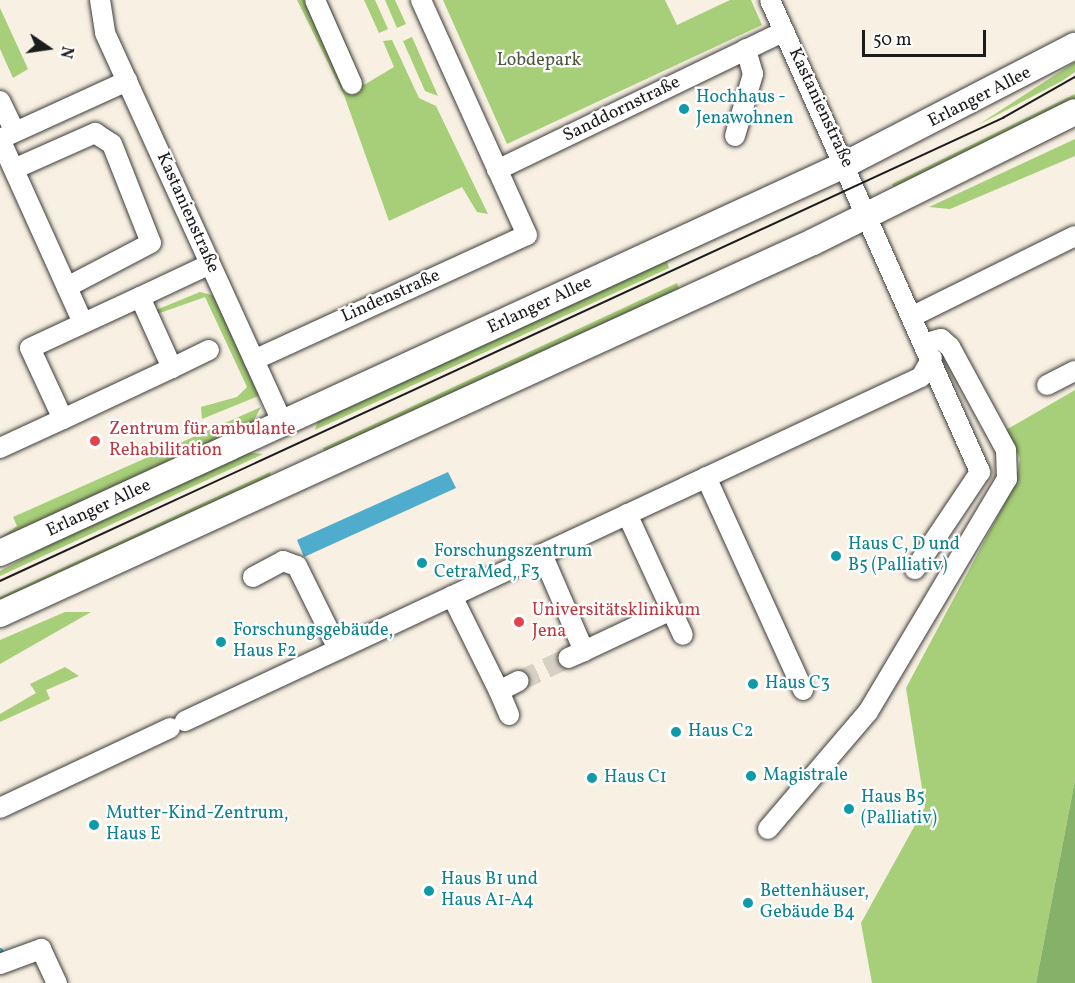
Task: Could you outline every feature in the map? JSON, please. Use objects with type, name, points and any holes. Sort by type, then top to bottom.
[{"type":"main road","name":"Erlanger Allee","points":[[0,554],[846,165],[1075,46]]},
{"type":"main road","points":[[0,614],[869,215],[1075,112]]},
{"type":"street","name":"Kastanienstraße","points":[[100,0],[105,33],[283,424]]},
{"type":"street","points":[[315,0],[352,84]]},
{"type":"street","points":[[420,0],[497,170]]},
{"type":"street","name":"Kastanienstraße","points":[[770,0],[915,315],[980,472],[915,569]]},
{"type":"street","name":"Sanddornstraße","points":[[497,170],[784,31]]},
{"type":"street","points":[[735,136],[753,74],[746,49]]},
{"type":"street","points":[[5,137],[127,81]]},
{"type":"street","points":[[0,101],[5,137],[14,169],[83,324]]},
{"type":"street","points":[[14,169],[95,133],[112,144],[151,243],[67,287]]},
{"type":"street","name":"Lindenstraße","points":[[254,360],[527,235],[497,170]]},
{"type":"street","points":[[915,315],[1075,236]]},
{"type":"street","points":[[63,418],[30,348],[210,264]]},
{"type":"street","points":[[140,297],[172,368]]},
{"type":"street","points":[[0,808],[921,376],[929,351],[940,339],[950,347],[1006,450],[1006,479],[868,712],[768,829]]},
{"type":"street","points":[[0,448],[209,350]]},
{"type":"street","points":[[1047,385],[1075,371]]},
{"type":"street","points":[[706,477],[803,690]]},
{"type":"street","points":[[627,514],[683,635]]},
{"type":"street","points":[[542,554],[576,655],[671,610]]},
{"type":"street","points":[[253,577],[284,561],[297,566],[338,649]]},
{"type":"street","points":[[452,596],[510,715]]},
{"type":"street","points":[[499,691],[519,681]]},
{"type":"street","points":[[0,964],[41,949],[57,983]]},
{"type":"green space","points":[[297,0],[327,0],[364,85],[394,67],[383,41],[392,40],[419,98],[436,106],[488,214],[477,212],[462,187],[389,221],[344,95]]},
{"type":"green space","points":[[364,0],[375,0],[388,29],[379,33]]},
{"type":"green space","points":[[385,0],[395,0],[406,24],[397,28]]},
{"type":"green space","name":"Lobdepark","points":[[443,0],[665,0],[677,25],[730,0],[751,0],[762,25],[507,144]]},
{"type":"green space","points":[[0,8],[28,69],[13,78],[0,49]]},
{"type":"green space","points":[[412,37],[438,96],[425,91],[403,41]]},
{"type":"green space","points":[[1075,62],[1075,72],[1062,81],[978,125]]},
{"type":"green space","points":[[1075,94],[1075,102],[895,190],[892,184]]},
{"type":"green space","points":[[1075,139],[1075,156],[950,209],[929,207]]},
{"type":"green space","points":[[796,199],[667,262],[669,268],[315,430],[318,420]]},
{"type":"green space","points":[[677,283],[679,289],[325,455],[323,448]]},
{"type":"green space","points":[[200,292],[216,296],[261,395],[202,419],[201,407],[237,397],[247,387],[205,297],[157,314],[156,310]]},
{"type":"green space","points":[[1075,390],[1075,780],[1036,983],[872,983],[861,923],[925,807],[906,688],[1016,482],[1020,458],[1006,430]]},
{"type":"green space","points":[[261,407],[251,426],[0,538],[17,526],[13,517]]},
{"type":"green space","points":[[247,452],[263,454],[0,576],[0,571],[56,541]]},
{"type":"green space","points":[[270,472],[271,479],[0,605],[0,597]]},
{"type":"green space","points":[[65,612],[91,612],[0,664],[0,640]]},
{"type":"green space","points":[[65,667],[79,676],[46,690],[50,699],[0,722],[0,714],[36,693],[30,684]]},
{"type":"green space","points":[[1075,780],[1075,983],[1036,983]]},
{"type":"water","points":[[448,472],[456,488],[304,557],[297,540]]},
{"type":"waterway","points":[[0,950],[3,956]]},
{"type":"tunnel","points":[[519,681],[568,658]]},
{"type":"tram line","points":[[0,581],[1003,118],[1075,77]]},
{"type":"place","name":"Hochhaus - Jenawohnen","points":[[684,109]]},
{"type":"place","name":"Zentrum für ambulante Rehabilitation","points":[[95,441]]},
{"type":"place","name":"Haus C, D und B5 (Palliativ)","points":[[836,556]]},
{"type":"place","name":"Forschungszentrum CetraMed, F3","points":[[422,563]]},
{"type":"place","name":"Universitätsklinikum Jena","points":[[519,622]]},
{"type":"place","name":"Forschungsgebäude, Haus F2","points":[[221,642]]},
{"type":"place","name":"Haus C3","points":[[753,684]]},
{"type":"place","name":"Haus C2","points":[[676,732]]},
{"type":"place","name":"Magistrale","points":[[751,776]]},
{"type":"place","name":"Haus C1","points":[[592,778]]},
{"type":"place","name":"Haus B5 (Palliativ)","points":[[849,809]]},
{"type":"place","name":"Mutter-Kind-Zentrum, Haus E","points":[[94,825]]},
{"type":"place","name":"Haus B1 und Haus A1-A4","points":[[429,891]]},
{"type":"place","name":"Bettenhäuser, Gebäude B4","points":[[748,903]]}]
